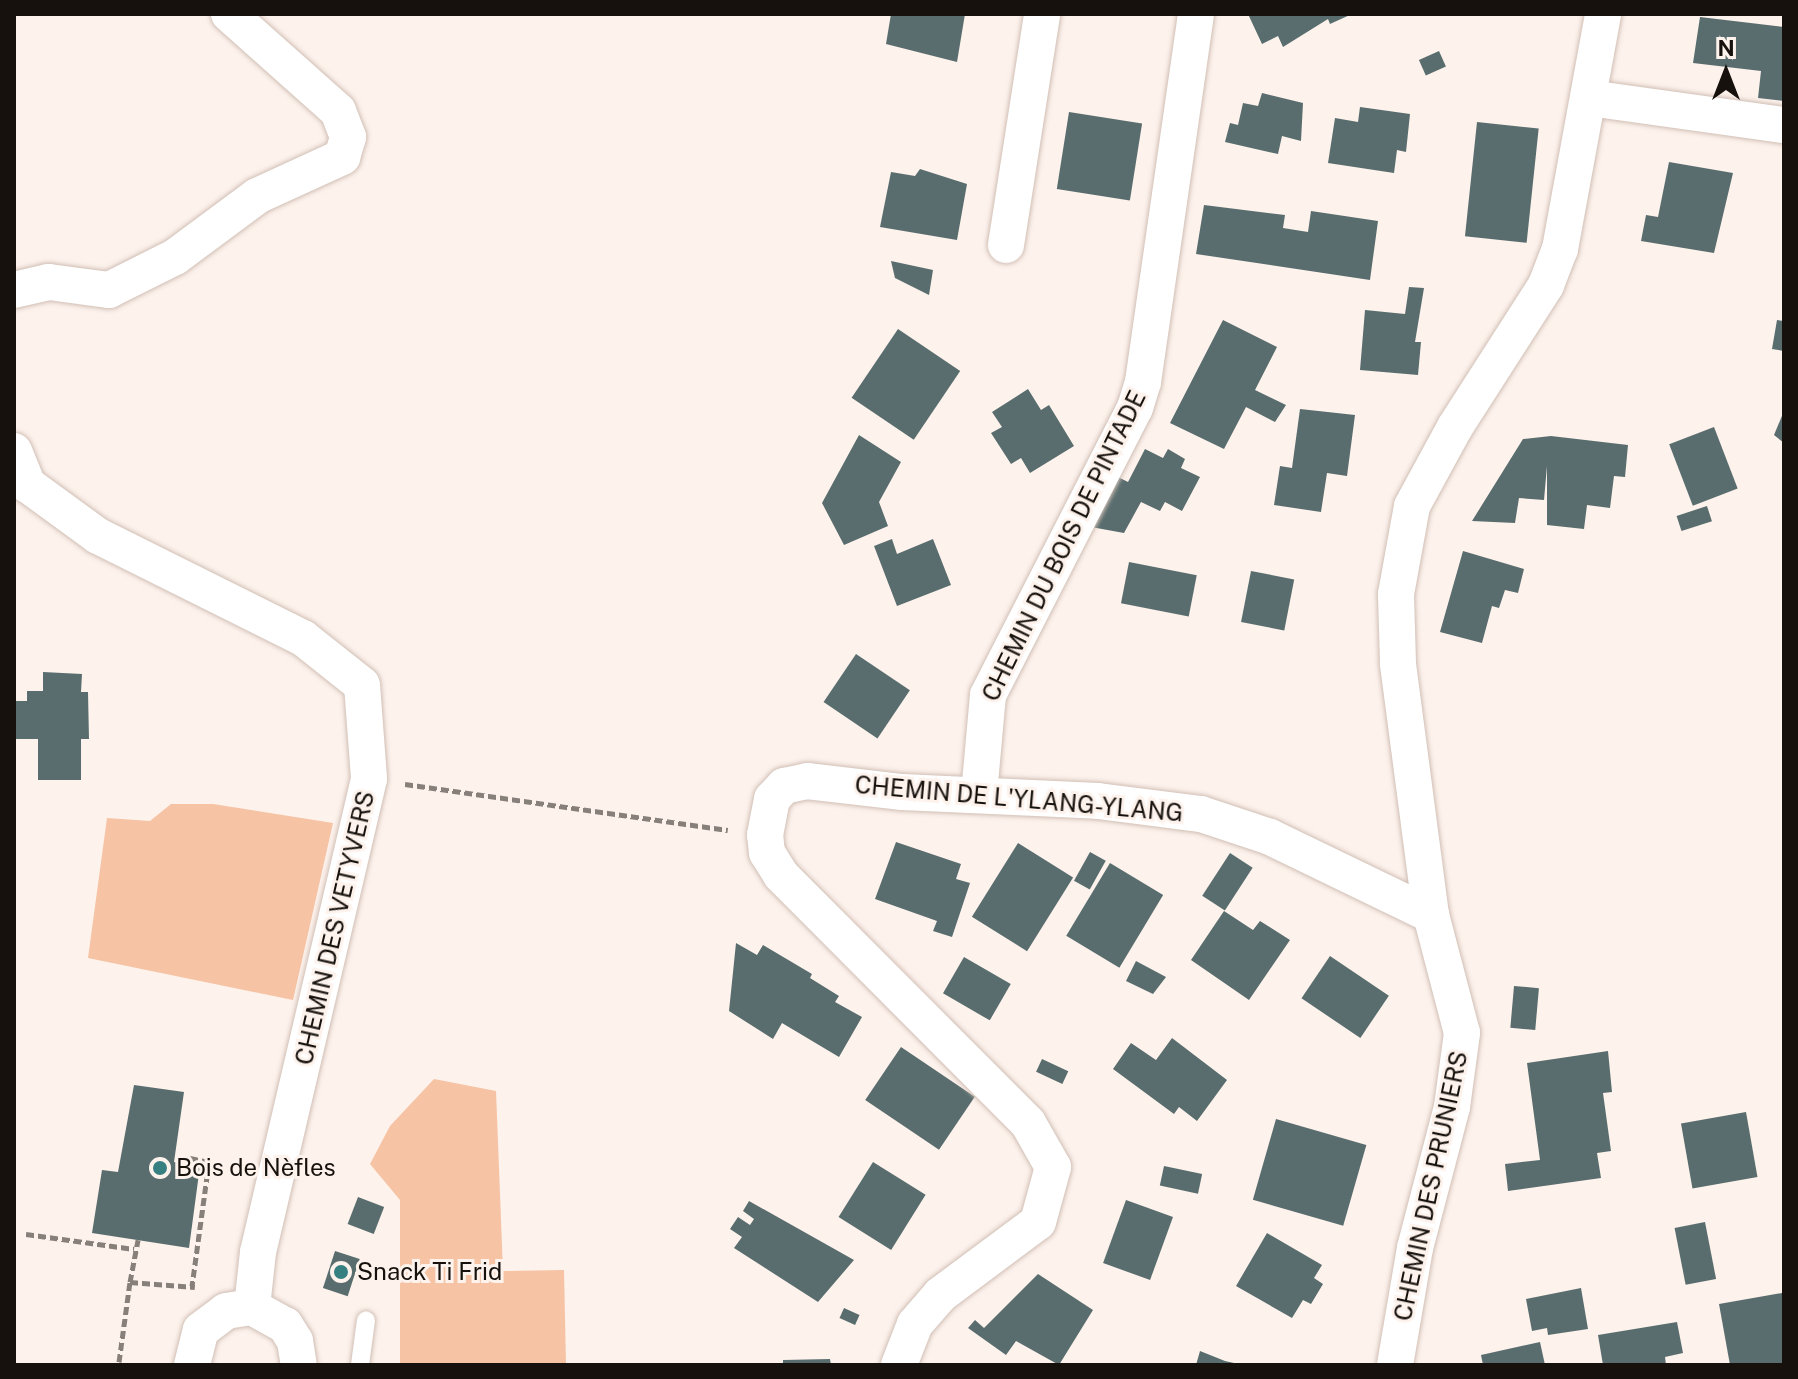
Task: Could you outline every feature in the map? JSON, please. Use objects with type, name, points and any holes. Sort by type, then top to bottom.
[{"type":"street","points":[[14,290],[34,282],[109,290],[175,257],[257,196],[342,157],[348,137],[338,111],[229,14]]},
{"type":"street","points":[[1006,245],[1042,14]]},
{"type":"street","name":"CHEMIN DU BOIS DE PINTADE","points":[[979,794],[988,695],[1135,408],[1143,382],[1196,14]]},
{"type":"street","points":[[1431,915],[1398,663],[1396,594],[1412,506],[1455,427],[1546,285],[1573,197],[1603,14]]},
{"type":"street","points":[[1589,98],[1784,125]]},
{"type":"street","name":"CHEMIN DES VETYVERS","points":[[14,451],[28,485],[98,536],[303,638],[362,685],[369,779],[258,1252],[252,1307]]},
{"type":"street","name":"CHEMIN DE L'YLANG-YLANG","points":[[765,835],[772,799],[794,782],[979,794],[1201,814],[1270,837],[1431,915]]},
{"type":"street","points":[[765,835],[767,853],[797,897],[1028,1123],[1053,1167],[1038,1222],[940,1295],[915,1324],[899,1365]]},
{"type":"street","name":"CHEMIN DES PRUNIERS","points":[[1395,1365],[1415,1248],[1452,1107],[1462,1033],[1431,915]]},
{"type":"street","points":[[192,1365],[201,1330],[226,1311],[252,1307],[285,1325],[295,1341],[299,1365]]},
{"type":"lane","points":[[360,1365],[366,1320]]},
{"type":"path","points":[[369,779],[765,835]]},
{"type":"path","points":[[190,1158],[209,1162],[192,1286]]},
{"type":"path","points":[[26,1234],[134,1249]]},
{"type":"path","points":[[119,1362],[134,1249],[138,1240]]},
{"type":"path","points":[[130,1282],[202,1289]]},
{"type":"shaded area","points":[[171,804],[213,804],[333,823],[293,1000],[88,958],[107,818],[150,821]]},
{"type":"shaded area","points":[[434,1079],[496,1091],[503,1271],[564,1270],[566,1365],[400,1365],[400,1200],[370,1164],[390,1126]]},
{"type":"building","points":[[891,14],[965,14],[957,62],[886,44]]},
{"type":"building","points":[[1248,14],[1352,14],[1330,24],[1328,19],[1283,47],[1278,36],[1262,44]]},
{"type":"building","points":[[1700,17],[1784,27],[1784,101],[1758,98],[1761,71],[1693,63]]},
{"type":"building","points":[[1439,51],[1446,67],[1426,75],[1419,60]]},
{"type":"building","points":[[1262,93],[1303,103],[1301,141],[1282,136],[1278,154],[1225,142],[1230,123],[1238,125],[1243,103],[1258,106]]},
{"type":"building","points":[[1360,107],[1410,114],[1406,152],[1397,150],[1394,173],[1328,163],[1335,118],[1358,122]]},
{"type":"building","points":[[1069,112],[1142,124],[1130,201],[1057,189]]},
{"type":"building","points":[[1477,122],[1539,128],[1527,243],[1465,236]]},
{"type":"building","points":[[1669,162],[1733,173],[1714,253],[1641,241],[1646,215],[1658,217]]},
{"type":"building","points":[[920,169],[967,184],[957,240],[880,227],[891,172],[915,176]]},
{"type":"building","points":[[1204,205],[1285,215],[1283,228],[1308,232],[1311,211],[1378,221],[1370,280],[1196,254]]},
{"type":"building","points":[[891,261],[933,270],[929,295],[895,278]]},
{"type":"building","points":[[1409,287],[1424,288],[1415,342],[1421,342],[1418,375],[1360,370],[1365,310],[1405,314]]},
{"type":"building","points":[[1223,320],[1277,347],[1255,390],[1286,405],[1275,422],[1246,407],[1224,449],[1170,423]]},
{"type":"building","points":[[1777,320],[1784,321],[1784,351],[1772,349]]},
{"type":"building","points":[[898,329],[960,371],[914,440],[852,398]]},
{"type":"building","points":[[1028,389],[1041,410],[1049,405],[1074,446],[1030,473],[1021,458],[1011,464],[991,433],[1002,427],[992,412]]},
{"type":"building","points":[[1300,409],[1355,415],[1347,476],[1327,473],[1321,512],[1274,505],[1280,466],[1292,468]]},
{"type":"building","points":[[1784,411],[1784,443],[1774,435]]},
{"type":"building","points":[[1714,427],[1738,489],[1693,506],[1669,444]]},
{"type":"building","points":[[859,435],[901,462],[879,502],[888,526],[844,545],[822,503]]},
{"type":"building","points":[[1551,436],[1628,445],[1625,477],[1614,476],[1610,508],[1587,505],[1584,529],[1547,525],[1547,466],[1544,500],[1519,498],[1515,523],[1472,521],[1523,439]]},
{"type":"building","points":[[1145,449],[1163,458],[1168,449],[1185,459],[1181,468],[1200,477],[1182,511],[1165,502],[1160,511],[1141,502],[1124,533],[1091,527],[1114,475],[1128,482]]},
{"type":"building","points":[[1707,506],[1712,521],[1682,531],[1677,516]]},
{"type":"building","points":[[892,539],[897,554],[933,539],[951,585],[897,606],[874,546]]},
{"type":"building","points":[[1463,551],[1524,569],[1518,593],[1505,590],[1499,608],[1492,606],[1482,643],[1440,632]]},
{"type":"building","points":[[1129,562],[1197,575],[1189,616],[1121,603]]},
{"type":"building","points":[[1251,571],[1294,579],[1284,630],[1241,622]]},
{"type":"building","points":[[856,654],[910,690],[877,738],[824,702]]},
{"type":"building","points":[[43,672],[82,674],[81,692],[88,692],[89,739],[81,739],[81,780],[38,780],[38,739],[15,739],[14,701],[27,701],[27,691],[43,691]]},
{"type":"building","points":[[896,842],[961,864],[956,879],[970,883],[952,937],[933,931],[937,921],[875,899]]},
{"type":"building","points":[[1018,843],[1073,877],[1027,951],[972,917]]},
{"type":"building","points":[[1090,852],[1106,861],[1090,890],[1074,881]]},
{"type":"building","points":[[1230,853],[1253,868],[1225,910],[1202,896]]},
{"type":"building","points":[[1110,863],[1163,895],[1119,968],[1066,936]]},
{"type":"building","points":[[1224,911],[1253,930],[1260,921],[1290,940],[1249,1000],[1191,960]]},
{"type":"building","points":[[736,943],[757,955],[763,945],[812,974],[810,978],[839,996],[835,1002],[862,1017],[839,1057],[782,1023],[773,1039],[729,1011]]},
{"type":"building","points":[[1330,956],[1389,996],[1360,1038],[1301,998]]},
{"type":"building","points":[[964,957],[1011,984],[990,1020],[943,993]]},
{"type":"building","points":[[1136,961],[1166,977],[1153,994],[1126,981]]},
{"type":"building","points":[[1514,986],[1539,988],[1535,1030],[1510,1028]]},
{"type":"building","points":[[1172,1038],[1227,1080],[1197,1121],[1179,1107],[1174,1114],[1113,1069],[1131,1043],[1156,1060]]},
{"type":"building","points":[[901,1047],[975,1097],[939,1150],[865,1100]]},
{"type":"building","points":[[1608,1051],[1612,1092],[1603,1093],[1611,1151],[1597,1153],[1601,1178],[1508,1191],[1505,1164],[1540,1160],[1527,1063]]},
{"type":"building","points":[[1042,1059],[1068,1071],[1062,1084],[1036,1072]]},
{"type":"building","name":"Bois de Nèfles","points":[[134,1085],[184,1092],[174,1162],[200,1166],[189,1248],[92,1233],[102,1170],[118,1172]]},
{"type":"building","points":[[1746,1112],[1757,1177],[1692,1188],[1681,1123]]},
{"type":"building","points":[[1276,1119],[1366,1145],[1343,1226],[1253,1200]]},
{"type":"building","points":[[873,1162],[926,1195],[891,1250],[839,1217]]},
{"type":"building","points":[[1164,1166],[1202,1174],[1198,1194],[1160,1186]]},
{"type":"building","points":[[358,1197],[384,1207],[374,1234],[348,1224]]},
{"type":"building","points":[[1126,1200],[1173,1217],[1150,1280],[1103,1263]]},
{"type":"building","points":[[749,1201],[854,1260],[818,1302],[734,1248],[742,1237],[730,1229],[738,1217],[750,1225],[754,1219],[743,1211]]},
{"type":"building","points":[[1705,1222],[1716,1279],[1686,1285],[1675,1228]]},
{"type":"building","points":[[1267,1233],[1322,1265],[1314,1278],[1323,1284],[1311,1304],[1303,1300],[1292,1318],[1236,1286]]},
{"type":"building","points":[[335,1251],[360,1259],[348,1296],[323,1288]]},
{"type":"building","points":[[1038,1274],[1093,1310],[1059,1365],[1016,1341],[1006,1355],[968,1328],[975,1320],[984,1328]]},
{"type":"building","points":[[1581,1288],[1588,1329],[1548,1335],[1547,1328],[1532,1331],[1526,1299]]},
{"type":"building","points":[[1782,1293],[1784,1365],[1730,1365],[1719,1304]]},
{"type":"building","points":[[844,1308],[860,1315],[855,1325],[840,1318]]},
{"type":"building","points":[[1677,1322],[1683,1353],[1665,1357],[1666,1365],[1603,1365],[1598,1335]]},
{"type":"building","points":[[1540,1342],[1545,1365],[1483,1365],[1481,1355]]},
{"type":"building","points":[[1200,1351],[1225,1361],[1243,1365],[1196,1365]]},
{"type":"building","points":[[830,1359],[831,1365],[783,1365],[783,1360]]},
{"type":"place","name":"Bois de Nèfles","points":[[160,1168]]},
{"type":"place","name":"Snack Ti Frid","points":[[341,1272]]}]
